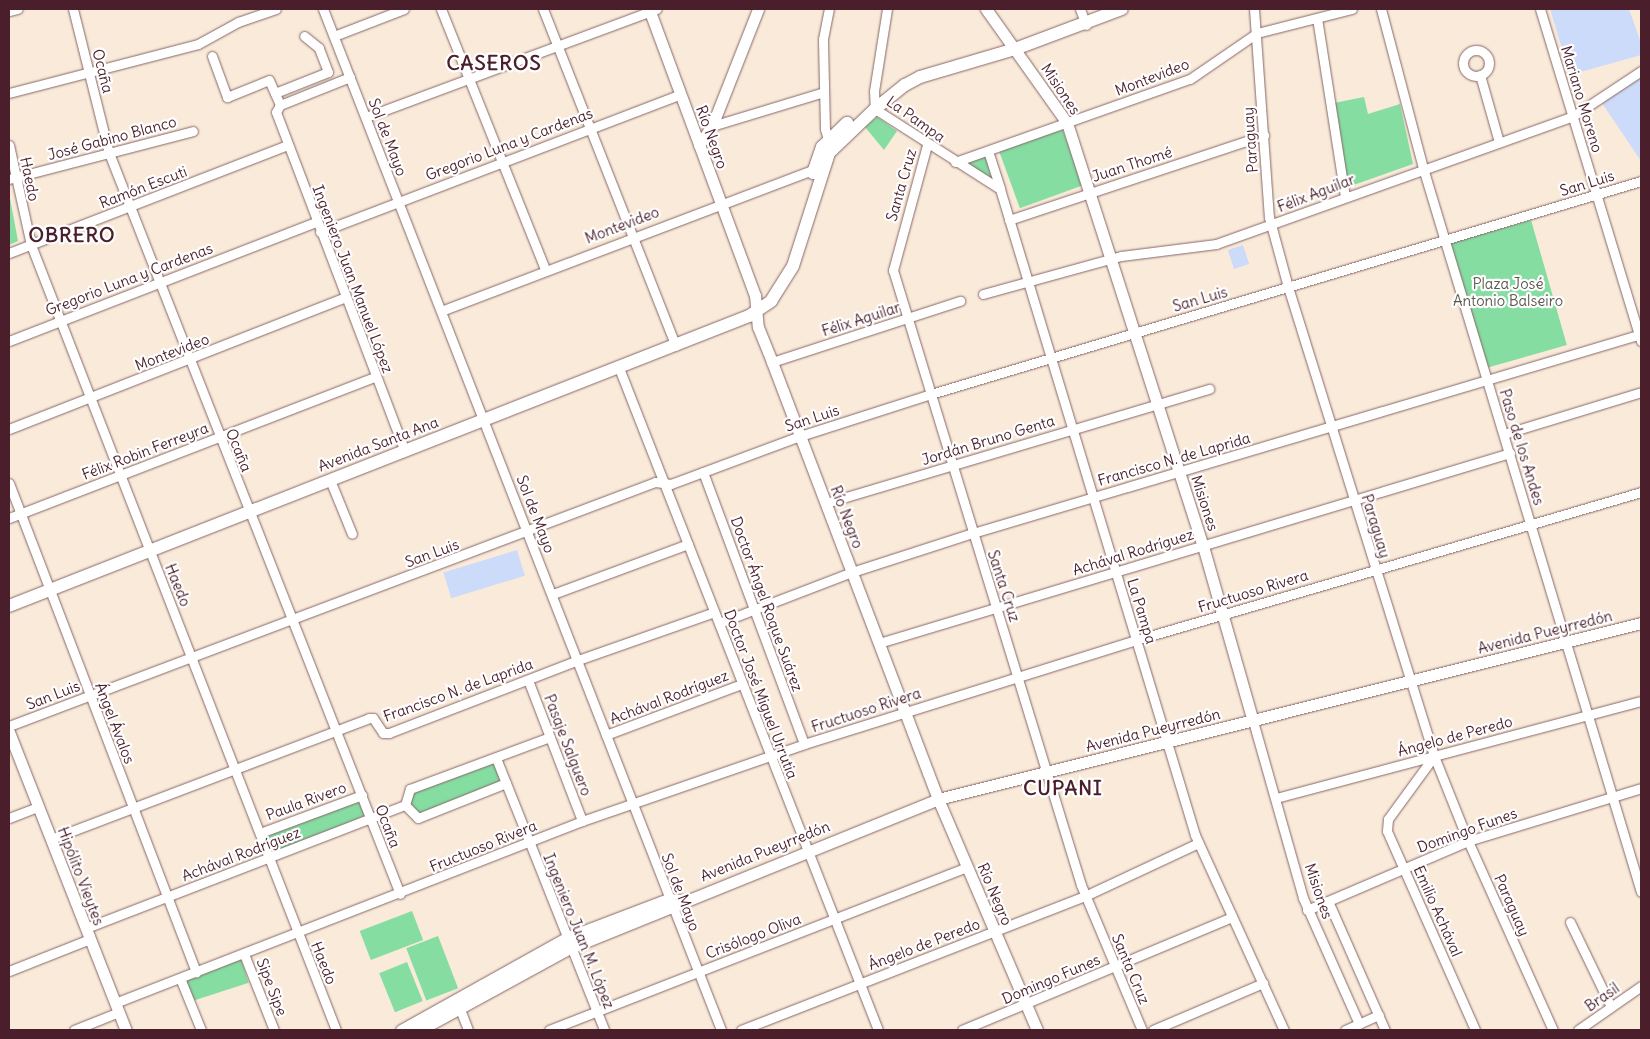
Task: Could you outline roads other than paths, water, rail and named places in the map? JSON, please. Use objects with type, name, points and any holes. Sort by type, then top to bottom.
[{"type":"main road","points":[[758,311],[787,263],[822,147],[828,139],[912,80],[1012,46],[1104,9]]},
{"type":"main road","points":[[1083,17],[1122,9]]},
{"type":"main road","points":[[758,311],[771,301],[793,266],[829,154],[874,105]]},
{"type":"main road","name":"Avenida Santa Ana","points":[[9,606],[676,346],[758,311]]},
{"type":"street","points":[[9,11],[18,9]]},
{"type":"street","name":"Ocaña","points":[[73,9],[109,153],[189,361],[400,894]]},
{"type":"street","points":[[9,94],[198,44],[238,22],[276,9]]},
{"type":"street","name":"Sol de Mayo","points":[[323,9],[529,532],[670,904],[721,1030]]},
{"type":"street","points":[[334,36],[404,9]]},
{"type":"street","points":[[441,9],[545,269]]},
{"type":"street","points":[[543,9],[588,128],[676,346]]},
{"type":"street","points":[[366,117],[652,9]]},
{"type":"street","name":"Río Negro","points":[[652,9],[681,94],[755,295],[758,327],[938,799],[1037,1030]]},
{"type":"street","points":[[700,145],[712,126],[758,9]]},
{"type":"street","points":[[828,139],[824,92],[823,39],[829,9]]},
{"type":"street","name":"La Pampa","points":[[887,9],[874,105],[927,145],[1000,190]]},
{"type":"street","name":"Misiones","points":[[986,9],[1067,123],[1113,258],[1203,546],[1307,910],[1359,1024]]},
{"type":"street","name":"Paraguay","points":[[1254,9],[1270,225],[1288,287],[1409,682],[1434,756],[1468,841],[1553,1030]]},
{"type":"street","name":"Montevideo","points":[[955,162],[1190,79],[1257,33],[1352,9]]},
{"type":"street","name":"Paso de los Andes","points":[[1380,9],[1423,168],[1532,526],[1586,716],[1611,797],[1638,872],[1641,892]]},
{"type":"street","name":"Mariano Moreno","points":[[1540,9],[1641,336]]},
{"type":"street","points":[[1318,18],[1346,197]]},
{"type":"street","points":[[275,94],[328,72],[319,48],[304,36]]},
{"type":"street","points":[[212,56],[227,97],[269,80],[280,105],[350,77]]},
{"type":"street","name":"Félix Aguilar","points":[[983,294],[1113,258],[1205,247],[1270,225],[1423,168],[1573,116],[1641,71]]},
{"type":"street","points":[[1480,75],[1499,142]]},
{"type":"street","points":[[712,126],[824,92]]},
{"type":"street","name":"Gregorio Luna y Cardenas","points":[[320,232],[501,161],[681,94]]},
{"type":"street","name":"Ingeniero Juan Manuel López","points":[[280,105],[277,116],[287,145],[405,451]]},
{"type":"street","name":"José Gabino Blanco","points":[[12,178],[193,131]]},
{"type":"street","name":"Juan Thomé","points":[[1009,220],[1264,135]]},
{"type":"street","name":"Haedo","points":[[9,145],[12,178],[31,245],[119,476],[193,659],[270,858],[297,934],[336,1030]]},
{"type":"street","name":"Ramón Escuti","points":[[9,253],[130,208],[287,145]]},
{"type":"street","name":"Santa Cruz","points":[[927,145],[892,266],[1085,896],[1142,1030]]},
{"type":"street","name":"La Pampa","points":[[988,151],[1198,843],[1284,1030]]},
{"type":"street","name":"Montevideo","points":[[441,312],[545,269],[720,202],[815,169]]},
{"type":"street","name":"San Luis","points":[[9,726],[193,659],[529,532],[655,482],[665,484],[800,436],[932,394],[1641,181]]},
{"type":"street","name":"Gregorio Luna y Cardenas","points":[[9,341],[316,222]]},
{"type":"street","name":"Montevideo","points":[[9,430],[189,361],[345,298]]},
{"type":"street","name":"Félix Aguilar","points":[[772,362],[960,302]]},
{"type":"street","name":"Francisco N. de Laprida","points":[[719,623],[852,572],[973,533],[1092,496],[1331,428],[1487,379],[1641,336]]},
{"type":"street","name":"Doctor José Miguel Urrutia","points":[[619,368],[806,851],[878,1030]]},
{"type":"street","name":"Félix Robin Ferreyra","points":[[9,518],[375,377]]},
{"type":"street","name":"Jordán Bruno Genta","points":[[826,503],[1209,389]]},
{"type":"street","points":[[1504,434],[1641,392]]},
{"type":"street","name":"Achával Rodríguez","points":[[879,643],[1510,453]]},
{"type":"street","name":"Doctor Ángel Roque Suárez","points":[[703,472],[804,744]]},
{"type":"street","points":[[330,480],[352,534]]},
{"type":"street","name":"Ángel Ávalos","points":[[9,484],[196,972]]},
{"type":"street","name":"Fructuoso Rivera","points":[[74,1030],[117,1007],[180,978],[400,894],[582,821],[804,744],[904,711],[1136,640],[1375,569],[1532,526],[1641,492]]},
{"type":"street","points":[[553,594],[688,544]]},
{"type":"street","name":"Francisco N. de Laprida","points":[[51,839],[369,718],[373,718],[383,733],[389,733],[578,660],[714,612]]},
{"type":"street","name":"Avenida Pueyrredón","points":[[401,1030],[568,943],[938,799],[1254,722],[1641,623]]},
{"type":"street","name":"Pasaje Salguero","points":[[528,680],[582,821]]},
{"type":"street","name":"Achával Rodríguez","points":[[606,735],[742,684]]},
{"type":"street","name":"Ángelo de Peredo","points":[[1276,798],[1641,701]]},
{"type":"street","name":"Hipólito Vieytes","points":[[9,732],[12,747],[38,806],[126,1030]]},
{"type":"street","points":[[506,784],[418,818],[405,805],[410,789],[550,737]]},
{"type":"street","name":"Emilio Achával","points":[[1434,756],[1388,819],[1387,831],[1475,1030]]},
{"type":"street","name":"Ingeniero Juan M. López","points":[[496,758],[604,1030]]},
{"type":"street","name":"Domingo Funes","points":[[1307,910],[1468,841],[1641,788]]},
{"type":"street","name":"Paula Rivero","points":[[260,833],[362,795]]},
{"type":"street","name":"Achával Rodríguez","points":[[9,971],[166,897],[405,805]]},
{"type":"street","points":[[9,818],[38,806]]},
{"type":"street","name":"Ángelo de Peredo","points":[[741,1030],[1085,896],[1198,843]]},
{"type":"street","name":"Crisólogo Oliva","points":[[549,1030],[967,867]]},
{"type":"street","name":"Misiones","points":[[1328,901],[1385,1030]]},
{"type":"street","name":"Domingo Funes","points":[[962,1030],[1232,917]]},
{"type":"street","points":[[1570,922],[1610,1007]]},
{"type":"street","name":"Avenida Pueyrredón","points":[[420,1030],[460,1009],[568,943]]},
{"type":"street","name":"Sipe Sipe","points":[[244,954],[274,1030]]},
{"type":"street","points":[[180,978],[201,1030]]},
{"type":"street","points":[[1154,1030],[1263,983]]},
{"type":"street","name":"Brasil","points":[[1578,1030],[1641,986]]},
{"type":"street","points":[[460,1009],[468,1030]]},
{"type":"street","points":[[1345,1030],[1379,1015]]},
{"type":"district","name":"CASEROS","points":[[494,62]]},
{"type":"district","name":"OBRERO","points":[[72,234]]},
{"type":"district","name":"CUPANI","points":[[1063,787]]},
{"type":"park label","name":"Plaza José Antonio Balseiro","points":[[1508,292]]}]
